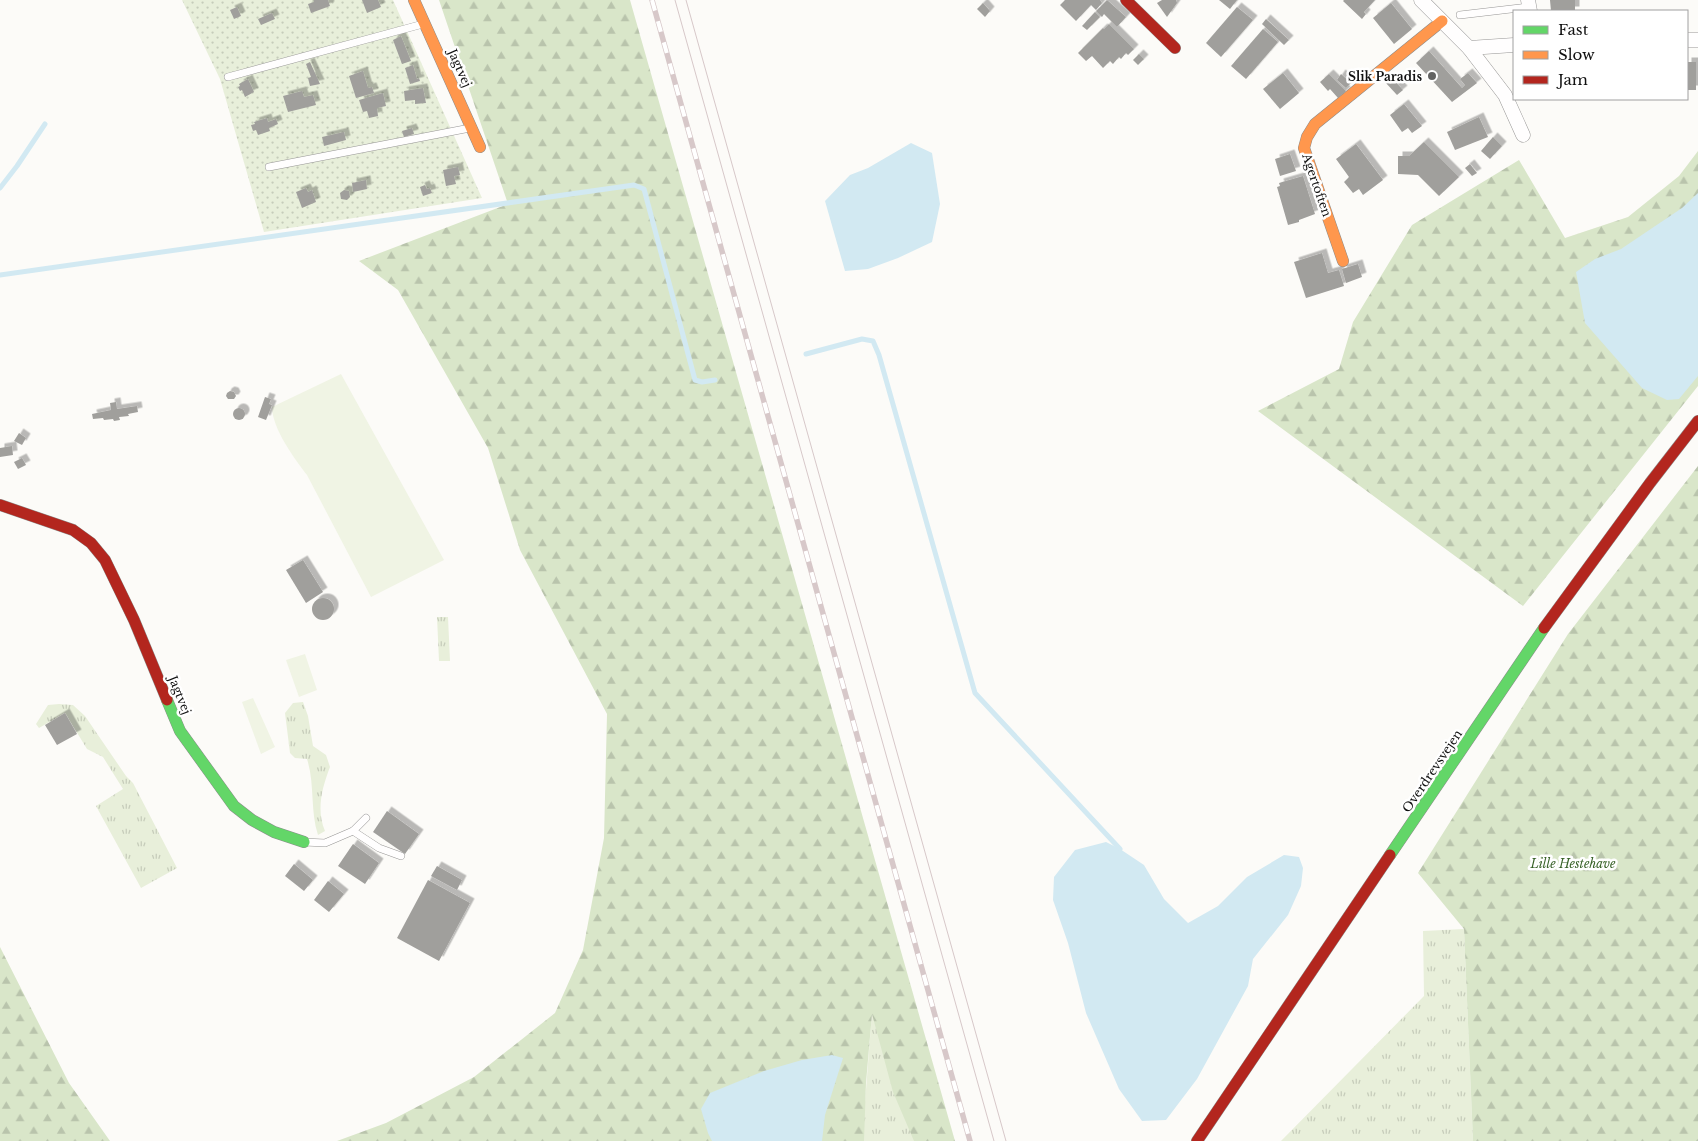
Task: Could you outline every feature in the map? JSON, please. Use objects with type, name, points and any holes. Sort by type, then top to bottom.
[{"type":"street","name":"Jagtvej","points":[[414,0],[480,147]]},
{"type":"street","points":[[1126,0],[1175,48]]},
{"type":"street","points":[[1421,0],[1469,48],[1506,95],[1523,135]]},
{"type":"street","name":"Agertoften","points":[[1343,261],[1304,148],[1307,138],[1316,124],[1442,21]]},
{"type":"street","points":[[1469,48],[1513,45]]},
{"type":"street","name":"Overdrevsvejen","points":[[1197,1141],[1550,621],[1650,483],[1698,421]]},
{"type":"street","name":"Jagtvej","points":[[0,505],[73,530],[91,543],[105,560],[134,620],[180,732],[234,806],[252,820],[274,832],[304,842]]},
{"type":"lane","points":[[1460,15],[1529,6]]},
{"type":"lane","points":[[228,77],[425,24]]},
{"type":"lane","points":[[269,167],[471,128]]},
{"type":"lane","name":"Jagtvej","points":[[304,842],[324,843],[353,831],[366,818]]},
{"type":"lane","points":[[353,831],[379,848],[401,856]]},
{"type":"green space","points":[[182,0],[393,0],[482,198],[264,232],[220,79]]},
{"type":"green space","points":[[439,0],[630,0],[955,1141],[914,1141],[893,1092],[872,1014],[866,1083],[864,1141],[337,1141],[386,1123],[474,1077],[555,1013],[583,950],[604,838],[607,714],[520,550],[488,448],[398,290],[359,261],[508,204]]},
{"type":"green space","points":[[1698,151],[1698,386],[1523,606],[1258,411],[1339,369],[1353,322],[1412,225],[1519,160],[1565,238],[1628,217],[1679,176]]},
{"type":"green space","points":[[341,374],[444,560],[371,597],[307,475],[280,433],[273,415],[272,407]]},
{"type":"green space","name":"Lille Hestehave","points":[[1698,466],[1698,1141],[1473,1141],[1464,929],[1418,873],[1568,634]]},
{"type":"green space","points":[[437,617],[448,617],[450,661],[439,661]]},
{"type":"green space","points":[[305,654],[317,690],[299,697],[286,660]]},
{"type":"green space","points":[[253,698],[275,747],[261,754],[242,702]]},
{"type":"green space","points":[[303,702],[308,716],[313,746],[326,755],[330,767],[321,799],[322,823],[325,831],[318,835],[307,759],[295,758],[290,753],[285,713],[293,703]]},
{"type":"green space","points":[[48,705],[73,705],[85,716],[126,776],[133,783],[177,868],[141,888],[96,806],[123,789],[103,757],[87,749],[65,713],[39,728],[36,724]]},
{"type":"green space","points":[[1464,929],[1473,1141],[1281,1141],[1424,996],[1423,931]]},
{"type":"green space","points":[[0,947],[69,1083],[110,1141],[0,1141]]},
{"type":"green space","points":[[872,1012],[919,1141],[862,1141]]},
{"type":"water","points":[[911,143],[932,153],[940,204],[932,242],[898,258],[868,269],[845,271],[825,201],[850,175],[868,168]]},
{"type":"water","points":[[1698,193],[1698,376],[1679,399],[1667,400],[1642,388],[1585,323],[1576,272],[1595,259],[1621,249],[1682,208]]},
{"type":"water","points":[[1106,842],[1144,865],[1164,899],[1188,923],[1218,906],[1247,877],[1284,855],[1299,857],[1303,868],[1301,886],[1288,915],[1253,959],[1248,986],[1197,1079],[1166,1120],[1142,1121],[1119,1089],[1086,1013],[1068,943],[1053,900],[1054,877],[1075,850]]},
{"type":"water","points":[[832,1055],[843,1058],[825,1115],[822,1141],[712,1141],[701,1109],[710,1093],[764,1071],[802,1060]]},
{"type":"building","points":[[314,0],[328,0],[330,6],[311,13],[308,4],[314,2]]},
{"type":"building","points":[[362,0],[378,0],[381,7],[367,13]]},
{"type":"building","points":[[1065,0],[1100,0],[1102,3],[1096,10],[1091,5],[1076,21],[1060,5]]},
{"type":"building","points":[[1107,0],[1126,17],[1117,27],[1104,14],[1102,17],[1096,11]]},
{"type":"building","points":[[1162,0],[1176,0],[1177,3],[1167,17],[1157,3]]},
{"type":"building","points":[[1219,0],[1237,0],[1230,9]]},
{"type":"building","points":[[1344,0],[1375,0],[1364,12],[1366,14],[1362,19]]},
{"type":"building","points":[[1550,0],[1575,0],[1575,10],[1551,10]]},
{"type":"building","points":[[983,3],[990,11],[985,17],[977,9]]},
{"type":"building","points":[[1391,3],[1412,29],[1394,44],[1373,18]]},
{"type":"building","points":[[237,7],[241,16],[234,19],[230,10]]},
{"type":"building","points":[[1237,7],[1253,20],[1221,57],[1206,43]]},
{"type":"building","points":[[1095,12],[1100,17],[1087,30],[1082,26]]},
{"type":"building","points":[[272,13],[275,19],[261,25],[258,19]]},
{"type":"building","points":[[1266,19],[1289,40],[1284,45],[1262,24]]},
{"type":"building","points":[[1109,24],[1134,49],[1128,55],[1126,53],[1121,59],[1119,57],[1113,64],[1110,61],[1103,68],[1092,56],[1086,61],[1078,53]]},
{"type":"building","points":[[1263,29],[1278,42],[1246,79],[1231,66]]},
{"type":"building","points":[[401,36],[411,61],[402,64],[393,40]]},
{"type":"building","points":[[1429,51],[1462,88],[1465,85],[1460,79],[1468,73],[1477,83],[1452,102],[1416,63]]},
{"type":"building","points":[[1139,54],[1144,59],[1138,65],[1133,60]]},
{"type":"building","points":[[310,62],[320,84],[310,86],[308,78],[311,77],[306,64]]},
{"type":"building","points":[[1688,62],[1696,62],[1696,90],[1688,90]]},
{"type":"building","points":[[413,65],[417,79],[419,78],[420,81],[410,84],[405,68]]},
{"type":"building","points":[[363,71],[368,88],[372,87],[374,93],[356,98],[349,76]]},
{"type":"building","points":[[1283,73],[1299,93],[1280,109],[1263,89]]},
{"type":"building","points":[[1329,74],[1346,91],[1338,98],[1320,82]]},
{"type":"building","points":[[1341,74],[1351,83],[1346,88],[1337,80]]},
{"type":"building","points":[[1391,77],[1403,90],[1397,95],[1385,82]]},
{"type":"building","points":[[248,79],[254,92],[245,97],[242,90],[240,91],[238,87],[240,86],[239,84]]},
{"type":"building","points":[[423,88],[426,103],[415,104],[415,100],[405,101],[404,91]]},
{"type":"building","points":[[302,91],[304,97],[313,95],[316,105],[288,112],[283,96]]},
{"type":"building","points":[[383,93],[386,106],[377,108],[378,116],[369,118],[367,111],[363,112],[359,100]]},
{"type":"building","points":[[1404,104],[1422,126],[1412,133],[1408,128],[1402,132],[1390,115]]},
{"type":"building","points":[[1479,117],[1488,137],[1455,150],[1447,132]]},
{"type":"building","points":[[267,118],[268,122],[276,119],[278,124],[269,128],[270,131],[258,135],[256,130],[253,131],[251,125],[255,124],[254,122]]},
{"type":"building","points":[[412,128],[414,134],[404,137],[402,131]]},
{"type":"building","points":[[344,132],[346,140],[324,146],[322,137]]},
{"type":"building","points":[[1493,137],[1502,146],[1490,159],[1481,151]]},
{"type":"building","points":[[1424,142],[1459,177],[1439,196],[1418,175],[1398,174],[1398,156],[1409,156]]},
{"type":"building","points":[[1356,144],[1383,180],[1363,195],[1359,189],[1353,193],[1344,182],[1349,177],[1336,159]]},
{"type":"building","points":[[1290,154],[1296,171],[1280,176],[1275,159]]},
{"type":"building","points":[[1470,164],[1477,173],[1472,176],[1465,168]]},
{"type":"building","points":[[458,167],[460,175],[454,176],[456,184],[446,186],[443,170]]},
{"type":"building","points":[[1303,176],[1315,214],[1288,225],[1277,187],[1280,186],[1279,183]]},
{"type":"building","points":[[366,180],[367,189],[353,192],[352,183]]},
{"type":"building","points":[[425,185],[427,189],[430,188],[432,193],[423,196],[420,187]]},
{"type":"building","points":[[306,188],[308,192],[312,190],[316,202],[302,208],[296,192]]},
{"type":"building","points":[[344,190],[349,191],[350,197],[347,200],[341,199],[340,193]]},
{"type":"building","points":[[1322,253],[1328,273],[1339,270],[1344,286],[1306,298],[1294,262]]},
{"type":"building","points":[[1358,264],[1362,277],[1346,283],[1342,269]]},
{"type":"building","points":[[230,391],[234,392],[236,396],[234,399],[228,399],[226,396]]},
{"type":"building","points":[[265,397],[271,399],[269,404],[272,405],[266,420],[258,417]]},
{"type":"building","points":[[116,402],[117,409],[137,406],[138,412],[128,414],[129,416],[119,417],[120,420],[114,421],[113,419],[104,420],[103,418],[93,419],[92,414],[111,410],[110,403]]},
{"type":"building","points":[[241,408],[244,409],[244,419],[237,420],[234,419],[233,412],[234,409]]},
{"type":"building","points":[[19,433],[26,438],[22,445],[14,441]]},
{"type":"building","points":[[12,446],[13,455],[0,457],[0,448]]},
{"type":"building","points":[[22,458],[26,465],[18,469],[14,462]]},
{"type":"building","points":[[303,560],[323,592],[306,603],[286,570]]},
{"type":"building","points":[[323,598],[331,601],[334,609],[331,617],[323,620],[315,617],[312,609],[315,601]]},
{"type":"building","points":[[65,713],[77,734],[57,745],[45,725]]},
{"type":"building","points":[[387,811],[419,834],[405,854],[373,832]]},
{"type":"building","points":[[353,844],[379,863],[365,884],[338,866]]},
{"type":"building","points":[[294,864],[313,880],[304,891],[285,876]]},
{"type":"building","points":[[437,866],[462,880],[457,890],[431,876]]},
{"type":"building","points":[[428,880],[470,903],[439,961],[397,938]]},
{"type":"building","points":[[328,881],[344,894],[329,912],[314,900]]},
{"type":"waterway","points":[[0,188],[45,124]]},
{"type":"waterway","points":[[0,275],[634,185],[644,189],[695,380],[702,382],[715,380]]},
{"type":"waterway","points":[[806,354],[862,339],[873,341],[879,355],[975,693],[1120,849]]},
{"type":"tram line","points":[[675,0],[994,1141]]},
{"type":"tram line","points":[[686,0],[1006,1141]]},
{"type":"railway","points":[[652,0],[970,1141]]},
{"type":"traffic: fast","points":[[1390,855],[1544,628]]},
{"type":"traffic: fast","points":[[167,700],[180,731],[234,806],[252,820],[274,832],[304,842]]},
{"type":"traffic: slow","points":[[414,0],[480,147]]},
{"type":"traffic: slow","points":[[1343,261],[1304,148],[1307,137],[1315,124],[1442,21]]},
{"type":"traffic: jam","points":[[1126,0],[1175,48]]},
{"type":"traffic: jam","points":[[1544,628],[1650,483],[1698,421]]},
{"type":"traffic: jam","points":[[0,505],[73,530],[91,543],[105,560],[134,620],[167,700]]},
{"type":"traffic: jam","points":[[1197,1141],[1390,855]]},
{"type":"place","name":"Slik Paradis","points":[[1432,76]]}]
